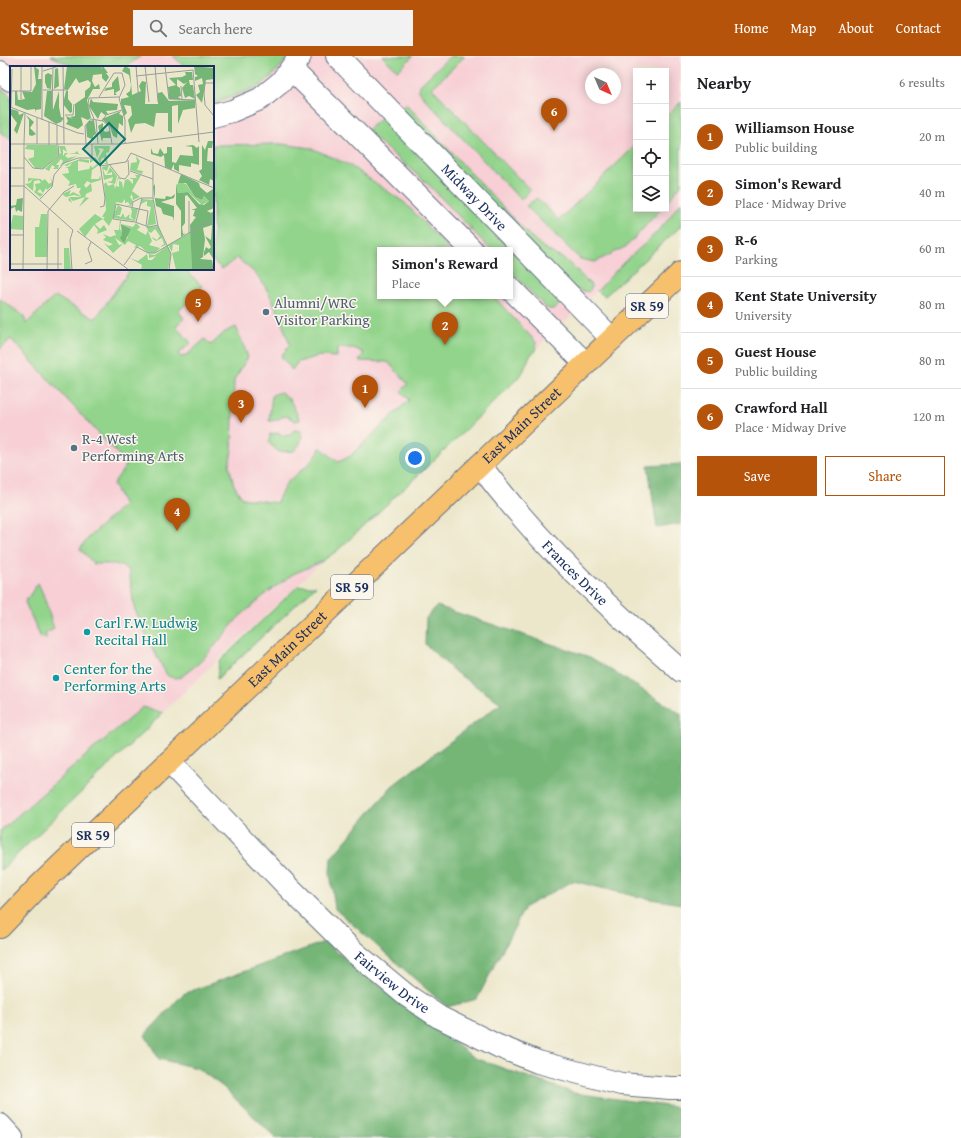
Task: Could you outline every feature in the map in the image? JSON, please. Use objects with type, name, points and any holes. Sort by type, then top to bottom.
[{"type":"main road","name":"East Main Street","points":[[0,927],[39,886],[681,273]]},
{"type":"street","name":"Midway Drive","points":[[337,56],[612,339]]},
{"type":"street","points":[[214,116],[232,111],[260,99],[281,82],[295,62],[353,130],[469,247]]},
{"type":"street","points":[[0,72],[10,79]]},
{"type":"street","points":[[513,291],[586,364]]},
{"type":"street","name":"Frances Drive","points":[[480,465],[498,490],[557,555],[608,606],[681,670]]},
{"type":"street","name":"Fairview Drive","points":[[170,762],[290,889],[354,952],[406,995],[439,1017],[498,1046],[538,1062],[621,1084],[681,1088]]},
{"type":"street","points":[[0,1125],[12,1138]]},
{"type":"shaded area","points":[[0,56],[681,56],[681,226],[605,296],[597,291],[530,355],[523,372],[185,691],[0,871]]},
{"type":"green space","points":[[51,56],[141,56],[126,66],[73,66]]},
{"type":"green space","points":[[173,56],[290,56],[271,77],[260,86],[214,104],[214,66],[184,66]]},
{"type":"green space","points":[[382,56],[413,56],[398,71]]},
{"type":"green space","points":[[450,56],[465,56],[432,88],[530,190],[521,200],[418,90],[420,85]]},
{"type":"green space","points":[[0,88],[10,95],[10,139],[0,132]]},
{"type":"green space","points":[[681,102],[681,185],[669,199],[669,140],[669,113]]},
{"type":"green space","points":[[406,104],[529,235],[544,248],[565,259],[592,286],[588,292],[575,289],[398,110]]},
{"type":"green space","points":[[382,117],[508,247],[488,247],[429,185],[367,130]]},
{"type":"green space","points":[[281,144],[311,148],[349,165],[405,203],[447,247],[377,247],[377,299],[496,299],[536,342],[536,351],[530,355],[523,372],[514,382],[447,448],[338,550],[321,562],[293,574],[268,592],[238,618],[199,663],[181,677],[175,678],[167,675],[151,646],[134,607],[129,570],[116,564],[94,564],[80,549],[89,537],[124,505],[113,484],[127,464],[11,339],[0,349],[0,299],[24,316],[26,324],[55,296],[95,319],[130,270],[186,270],[202,286],[193,298],[178,311],[184,318],[176,326],[191,343],[178,354],[181,357],[188,354],[205,339],[211,345],[225,332],[236,327],[248,357],[234,380],[232,450],[229,466],[234,485],[242,498],[276,503],[287,482],[309,464],[319,451],[320,447],[338,462],[349,457],[409,400],[401,391],[408,384],[388,362],[359,361],[364,353],[354,348],[337,348],[337,357],[319,356],[298,362],[292,370],[281,356],[290,345],[274,302],[265,286],[252,270],[237,258],[222,269],[214,262],[214,145]]},
{"type":"green space","points":[[633,148],[633,212],[658,212],[627,246],[595,262],[580,259],[526,206],[537,198],[559,220]]},
{"type":"green space","points":[[681,202],[681,226],[605,296],[597,291],[624,262],[649,240],[666,222]]},
{"type":"green space","points":[[513,252],[560,300],[557,307],[551,309],[546,308],[513,273]]},
{"type":"green space","points":[[281,392],[290,400],[300,420],[295,421],[287,416],[269,421],[272,395]]},
{"type":"green space","points":[[294,430],[303,431],[300,444],[294,451],[279,452],[269,443],[270,434],[279,433],[284,436],[290,435]]},
{"type":"green space","points":[[681,464],[681,524],[657,528],[648,466]]},
{"type":"green space","points":[[38,583],[54,629],[45,634],[47,639],[41,638],[25,602]]},
{"type":"green space","points":[[298,586],[316,586],[217,679],[219,662]]},
{"type":"green space","points":[[437,606],[590,657],[681,714],[681,904],[639,897],[573,881],[525,907],[477,999],[447,1007],[335,909],[330,872],[331,858],[392,786],[501,703],[455,672],[425,644],[426,618]]},
{"type":"green space","points":[[143,707],[163,713],[0,871],[0,831]]},
{"type":"green space","points":[[324,942],[474,1058],[574,1093],[681,1108],[681,1138],[276,1138],[222,1086],[197,1068],[159,1059],[145,1035],[183,994]]},
{"type":"place","name":"Crawford Hall","points":[[554,131]]},
{"type":"place","name":"Alumni/WRC Visitor Parking","points":[[266,312]]},
{"type":"place","name":"Guest House","points":[[198,322]]},
{"type":"place","name":"Simon's Reward","points":[[445,345]]},
{"type":"place","name":"Williamson House","points":[[365,408]]},
{"type":"place","name":"R-6","points":[[241,423]]},
{"type":"place","name":"R-4 West Performing Arts","points":[[74,448]]},
{"type":"place","name":"Kent State University","points":[[177,531]]},
{"type":"place","name":"Carl F.W. Ludwig Recital Hall","points":[[87,632]]},
{"type":"place","name":"Center for the Performing Arts","points":[[56,678]]}]
